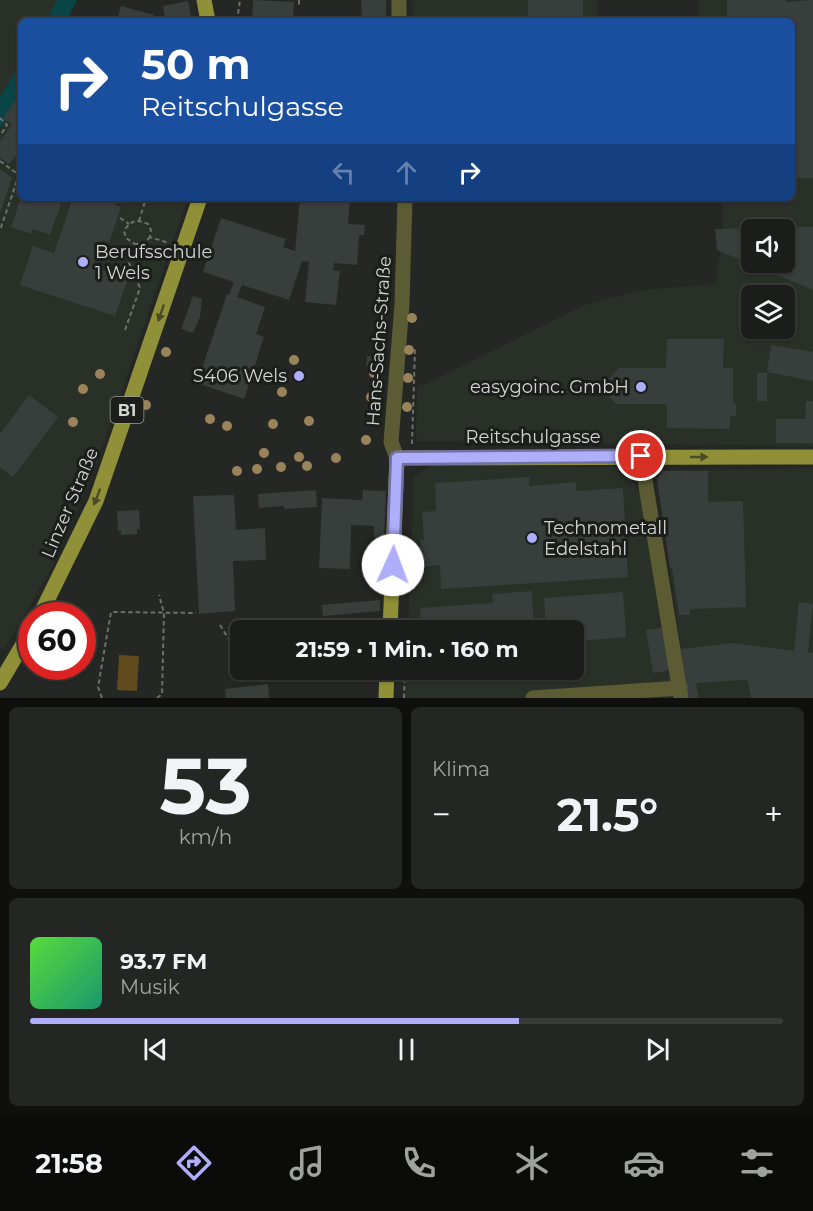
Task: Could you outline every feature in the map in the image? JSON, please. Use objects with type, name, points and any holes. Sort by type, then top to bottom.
[{"type":"main road","points":[[204,0],[207,18]]},
{"type":"main road","name":"Linzer Straße","points":[[46,602],[96,501],[199,201]]},
{"type":"main road","name":"Reitschulgasse","points":[[404,458],[813,457]]},
{"type":"main road","name":"Hans-Sachs-Straße","points":[[391,620],[404,458]]},
{"type":"main road","points":[[0,683],[18,653]]},
{"type":"main road","points":[[386,698],[387,680]]},
{"type":"street","points":[[399,0],[399,18]]},
{"type":"street","name":"Hans-Sachs-Straße","points":[[404,458],[391,442],[402,304],[405,201]]},
{"type":"street","points":[[533,698],[680,693],[641,456]]},
{"type":"path","points":[[237,18],[240,0]]},
{"type":"path","points":[[298,0],[299,6]]},
{"type":"path","points":[[0,118],[7,125],[0,136]]},
{"type":"path","points":[[0,161],[18,174]]},
{"type":"path","points":[[0,230],[18,178]]},
{"type":"path","points":[[139,221],[145,201]]},
{"type":"path","points":[[120,218],[129,224]]},
{"type":"path","points":[[139,221],[148,224],[151,231],[150,237],[144,244],[135,243],[126,238],[124,231],[129,224],[139,221]]},
{"type":"path","points":[[150,237],[183,247]]},
{"type":"path","points":[[106,255],[135,243]]},
{"type":"path","points":[[125,330],[140,288],[129,263],[135,243]]},
{"type":"path","points":[[404,458],[415,345]]},
{"type":"path","points":[[157,698],[162,693],[164,613],[159,595]]},
{"type":"path","points":[[406,620],[407,607]]},
{"type":"path","points":[[102,698],[98,687],[111,612],[196,613]]},
{"type":"path","points":[[220,625],[230,641]]},
{"type":"path","points":[[404,698],[405,680]]},
{"type":"shaded area","points":[[0,0],[57,0],[48,18],[18,18],[18,201],[187,201],[92,477],[53,566],[32,602],[18,602],[18,625],[4,649],[0,647],[0,129],[3,125],[0,122]]},
{"type":"shaded area","points":[[412,0],[598,0],[598,18],[413,18]]},
{"type":"shaded area","points":[[698,0],[813,0],[813,446],[416,441],[417,388],[584,305],[642,290],[716,284],[723,230],[722,201],[795,201],[795,18],[698,18]]},
{"type":"shaded area","points":[[431,465],[618,467],[628,471],[644,501],[672,673],[672,698],[405,698],[406,680],[584,680],[584,620],[408,620],[414,476]]},
{"type":"shaded area","points":[[813,467],[813,698],[688,698],[657,479],[661,470]]},
{"type":"shaded area","points":[[119,655],[139,656],[137,691],[117,690]]},
{"type":"water","points":[[57,0],[77,0],[68,18],[48,18]]},
{"type":"water","points":[[18,69],[18,102],[0,128],[0,96]]},
{"type":"building","points":[[253,0],[294,2],[293,18],[252,18]]},
{"type":"building","points":[[361,0],[386,0],[386,18],[362,18]]},
{"type":"building","points":[[528,0],[583,0],[583,18],[528,18]]},
{"type":"building","points":[[727,0],[786,0],[786,2],[813,0],[813,178],[795,178],[795,18],[727,18]]},
{"type":"building","points":[[188,1],[191,18],[165,18],[163,6]]},
{"type":"building","points":[[121,6],[154,15],[153,18],[118,18]]},
{"type":"building","points":[[18,97],[18,153],[9,164],[0,158],[0,141],[12,125],[3,118]]},
{"type":"building","points":[[0,169],[12,178],[0,213]]},
{"type":"building","points":[[20,201],[62,201],[50,235],[33,229],[31,234],[11,227]]},
{"type":"building","points":[[72,201],[117,201],[115,205],[121,207],[109,243],[102,240],[93,267],[128,278],[115,316],[20,285],[33,246],[54,253]]},
{"type":"building","points":[[300,201],[350,201],[348,224],[365,225],[364,235],[359,235],[357,265],[334,263],[333,270],[340,271],[336,305],[305,302],[309,262],[302,261],[289,300],[242,285],[237,297],[265,307],[256,334],[264,337],[244,399],[197,383],[227,294],[229,295],[234,282],[203,272],[221,218],[286,239],[283,247],[295,251]]},
{"type":"building","points":[[795,227],[813,227],[813,290],[772,273],[795,273]]},
{"type":"building","points":[[741,228],[741,260],[717,250],[715,229]]},
{"type":"building","points":[[193,296],[202,299],[200,317],[193,333],[181,329]]},
{"type":"building","points":[[667,339],[724,339],[723,368],[733,368],[733,404],[736,404],[736,416],[730,416],[730,429],[667,428],[667,404],[616,404],[607,394],[608,380],[619,368],[666,368]]},
{"type":"building","points":[[771,345],[813,352],[813,381],[767,372]]},
{"type":"building","points":[[367,356],[378,357],[378,367],[366,366]]},
{"type":"building","points":[[757,373],[767,373],[767,401],[757,401]]},
{"type":"building","points":[[29,395],[58,417],[13,477],[0,467],[0,434]]},
{"type":"building","points":[[806,401],[813,401],[813,443],[776,443],[776,419],[805,419]]},
{"type":"building","points":[[663,471],[708,471],[708,502],[743,501],[746,607],[690,609],[690,615],[679,615],[657,479]]},
{"type":"building","name":"Technometall Edelstahl","points":[[529,477],[529,486],[576,482],[576,491],[623,488],[628,577],[441,589],[440,565],[422,567],[420,540],[424,540],[422,512],[436,511],[435,483]]},
{"type":"building","points":[[316,490],[317,507],[259,508],[258,494]]},
{"type":"building","points":[[363,490],[386,491],[384,538],[374,537],[374,526],[351,525],[350,569],[319,568],[322,498],[362,500]]},
{"type":"building","points":[[234,495],[236,530],[265,528],[266,560],[233,561],[235,611],[199,614],[193,496]]},
{"type":"building","points":[[139,510],[140,529],[137,529],[137,534],[121,535],[121,531],[118,531],[117,511]]},
{"type":"building","points":[[532,591],[533,620],[421,620],[420,608],[493,603],[492,594]]},
{"type":"building","points":[[623,592],[626,637],[584,641],[584,620],[545,620],[544,598]]},
{"type":"building","points":[[380,600],[380,611],[323,616],[322,605]]},
{"type":"building","points":[[799,602],[813,604],[808,652],[813,653],[813,698],[751,698],[748,681],[745,680],[696,683],[699,698],[688,698],[681,649],[733,643],[794,651]]},
{"type":"building","points":[[664,627],[671,670],[653,673],[646,630]]},
{"type":"building","points":[[268,684],[269,698],[226,698],[225,689]]},
{"type":"place","name":"Berufsschule 1 Wels","points":[[83,262]]},
{"type":"place","name":"S406 Wels","points":[[299,376]]},
{"type":"place","name":"easygoinc. GmbH","points":[[641,387]]},
{"type":"place","name":"Technometall Edelstahl","points":[[532,538]]},
{"type":"route","points":[[393,565],[397,458],[641,456]]}]
